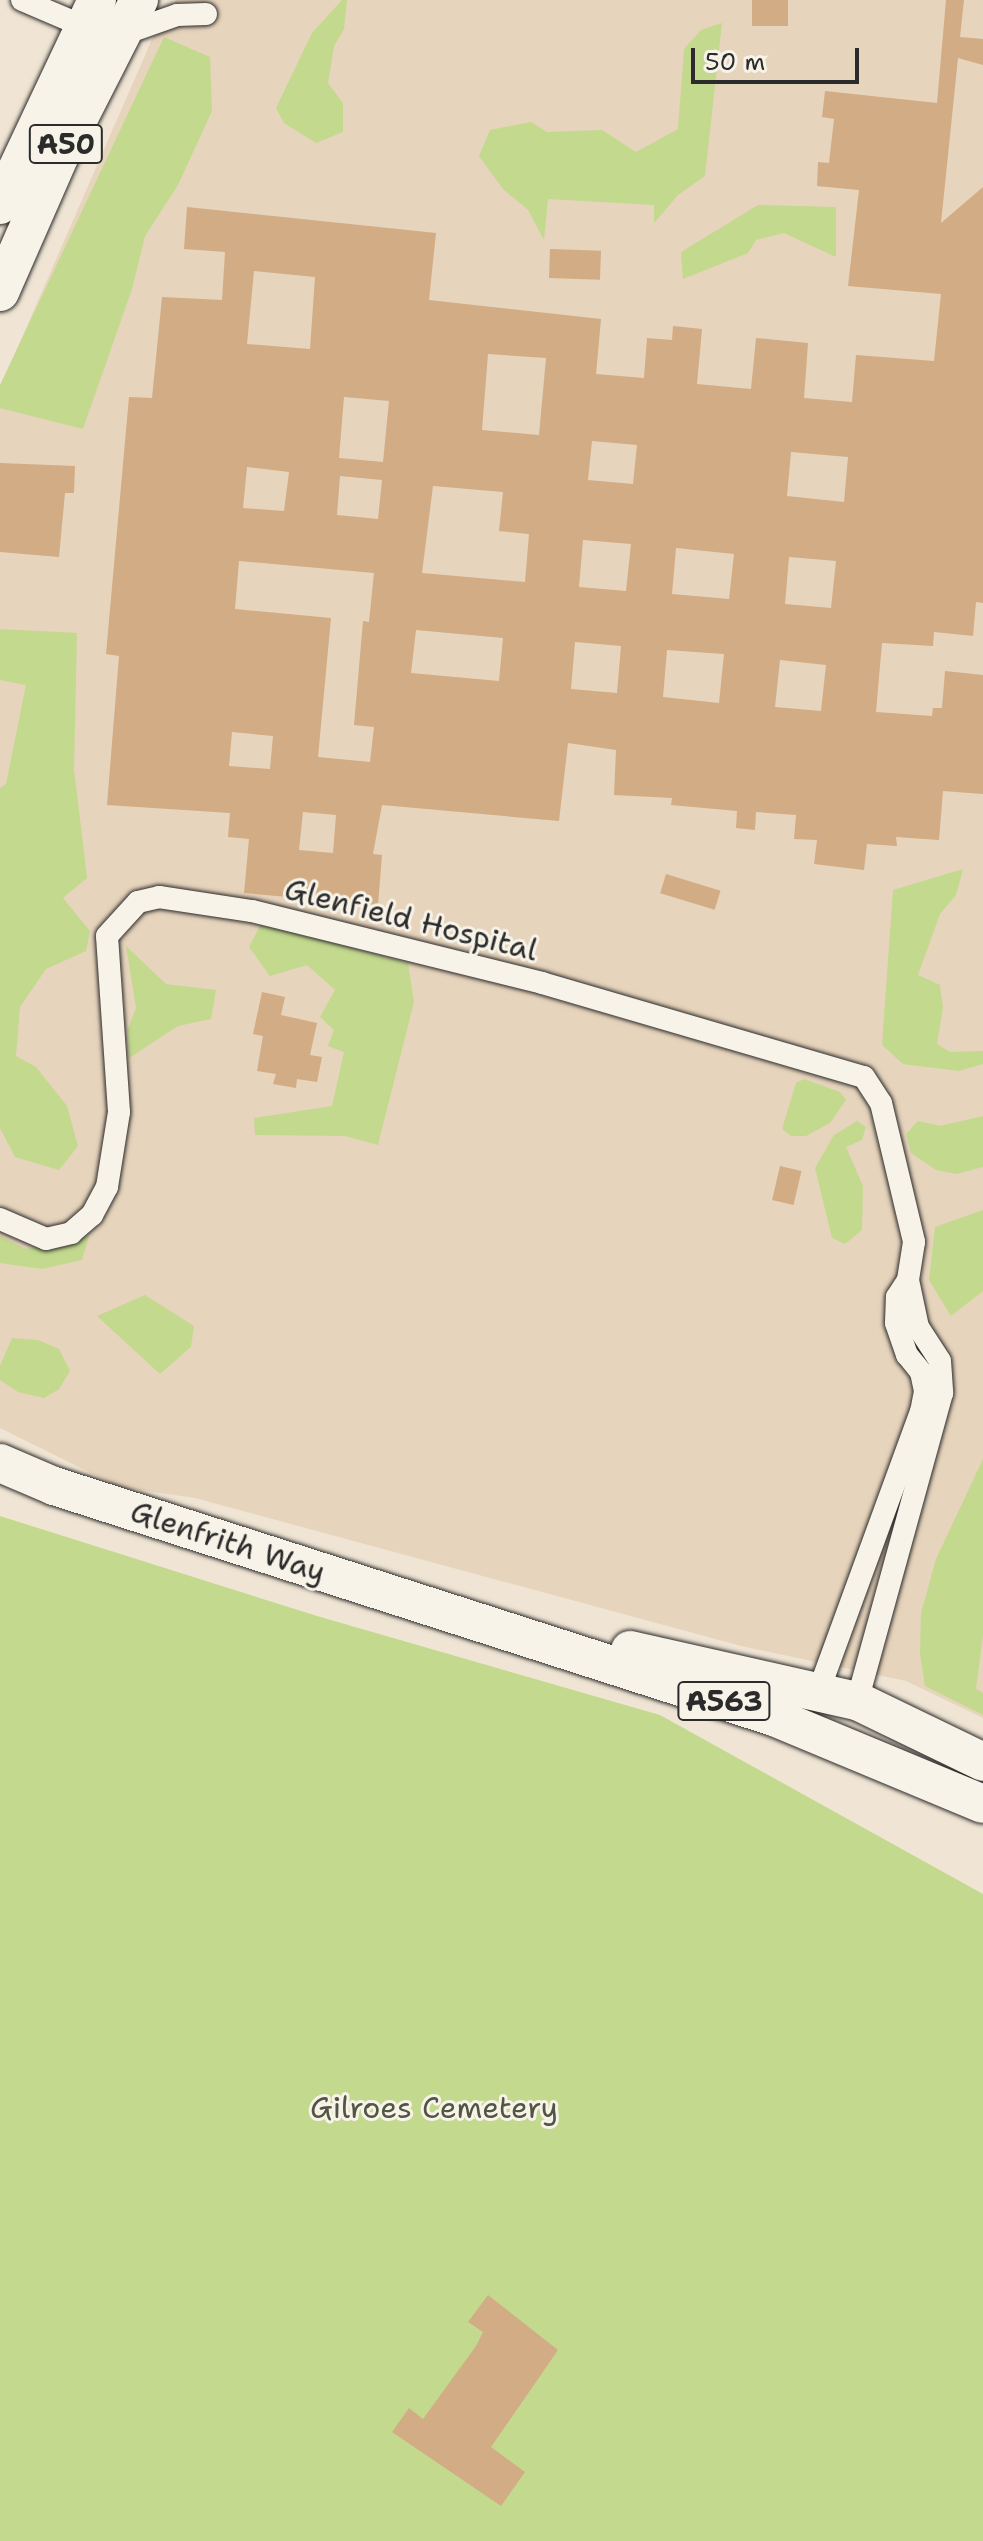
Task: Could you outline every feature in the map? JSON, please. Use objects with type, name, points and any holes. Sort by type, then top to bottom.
[{"type":"highway","name":"A50","points":[[0,292],[139,0]]},
{"type":"highway","name":"A50","points":[[0,205],[90,13]]},
{"type":"highway","name":"Glenfrith Way","points":[[0,1463],[54,1486],[796,1725],[983,1804]]},
{"type":"highway","name":"Glenfrith Way","points":[[458,1616],[838,1702],[983,1762]]},
{"type":"highway","name":"A563","points":[[796,1725],[838,1702],[983,1788]]},
{"type":"street","points":[[22,0],[90,13]]},
{"type":"street","points":[[121,35],[177,15],[206,14],[196,0]]},
{"type":"street","name":"Glenfield Hospital","points":[[0,1219],[46,1239],[71,1233],[92,1215],[107,1187],[119,1112],[107,936],[138,902],[173,898],[267,915],[633,1008],[864,1077],[881,1103],[914,1242],[908,1280]]},
{"type":"street","points":[[838,1702],[925,1391],[921,1372],[907,1355],[896,1323],[897,1297],[908,1280]]},
{"type":"street","points":[[838,1702],[942,1393],[940,1361],[918,1327],[908,1280]]},
{"type":"shaded area","points":[[176,0],[983,0],[983,1718],[906,1681],[741,1646],[195,1498],[119,1487],[0,1428],[0,388],[156,30]]},
{"type":"green space","points":[[342,0],[347,0],[344,29],[334,46],[328,83],[343,103],[343,132],[316,143],[284,123],[276,108],[312,33]]},
{"type":"green space","points":[[722,23],[705,176],[678,195],[654,223],[654,205],[548,199],[544,240],[528,210],[503,189],[479,156],[490,130],[531,122],[547,132],[602,130],[636,152],[678,129],[684,49],[701,30]]},
{"type":"green space","points":[[164,37],[210,57],[212,111],[178,185],[145,236],[132,289],[83,429],[0,408],[0,385]]},
{"type":"green space","points":[[758,205],[836,207],[836,257],[784,233],[756,240],[748,253],[683,279],[681,252]]},
{"type":"green space","points":[[0,629],[77,633],[74,769],[87,878],[63,898],[90,931],[86,951],[46,969],[20,1007],[16,1056],[36,1067],[67,1106],[78,1146],[59,1170],[15,1157],[0,1128],[0,788],[6,784],[26,685],[0,680]]},
{"type":"green space","points":[[963,869],[956,895],[940,914],[918,975],[940,985],[943,1008],[937,1044],[950,1052],[983,1051],[983,1064],[959,1071],[903,1064],[882,1045],[893,890]]},
{"type":"green space","points":[[261,924],[408,963],[414,1002],[378,1145],[345,1136],[255,1135],[254,1118],[332,1106],[344,1052],[328,1046],[334,1030],[320,1017],[335,990],[307,965],[270,976],[249,947]]},
{"type":"green space","points":[[126,946],[166,984],[216,990],[211,1019],[178,1026],[129,1058],[128,1029],[136,1008]]},
{"type":"green space","points":[[804,1079],[840,1092],[846,1100],[830,1123],[806,1136],[791,1136],[782,1129],[796,1083]]},
{"type":"green space","points":[[983,1116],[983,1167],[957,1174],[936,1170],[911,1153],[906,1134],[918,1121],[940,1126]]},
{"type":"green space","points":[[857,1121],[866,1127],[862,1140],[846,1147],[863,1186],[862,1230],[845,1244],[832,1238],[815,1168],[834,1135]]},
{"type":"green space","points":[[983,1210],[983,1291],[951,1316],[929,1280],[935,1227]]},
{"type":"green space","points":[[0,1236],[26,1249],[89,1236],[82,1260],[42,1269],[0,1263]]},
{"type":"green space","points":[[145,1295],[194,1326],[191,1347],[160,1374],[97,1316]]},
{"type":"green space","points":[[12,1338],[38,1340],[59,1349],[70,1371],[59,1389],[44,1398],[18,1392],[0,1380],[0,1366]]},
{"type":"green space","points":[[983,1459],[983,1635],[976,1689],[983,1693],[983,1715],[925,1686],[920,1654],[921,1613],[936,1559]]},
{"type":"green space","name":"Gilroes Cemetery","points":[[0,1516],[317,1616],[660,1715],[983,1894],[983,2541],[0,2541]]},
{"type":"building","points":[[752,0],[788,0],[788,26],[752,26]]},
{"type":"building","points":[[946,0],[964,0],[960,37],[983,39],[983,65],[958,58],[941,223],[983,187],[983,603],[976,602],[973,636],[934,632],[933,646],[882,643],[876,712],[932,716],[933,708],[942,708],[945,671],[983,675],[983,794],[943,791],[939,840],[896,837],[897,846],[867,844],[864,870],[814,864],[817,840],[794,839],[796,815],[756,812],[755,830],[736,828],[737,811],[671,805],[672,798],[614,795],[616,750],[568,743],[559,821],[382,805],[373,854],[382,855],[378,905],[244,893],[249,839],[228,837],[230,813],[107,805],[119,656],[106,654],[129,397],[152,398],[162,297],[222,300],[225,252],[184,249],[187,207],[436,233],[429,300],[601,319],[596,374],[644,378],[647,338],[672,340],[673,326],[702,329],[697,384],[751,389],[756,338],[808,343],[804,398],[852,402],[856,355],[934,361],[941,294],[848,286],[859,190],[817,186],[818,162],[829,163],[834,119],[822,117],[825,91],[937,103]],"holes":[[[254,271],[315,277],[310,349],[247,344]],[[488,354],[546,358],[539,435],[482,430]],[[344,397],[389,401],[383,462],[339,458]],[[592,441],[637,445],[633,484],[588,480]],[[791,452],[848,457],[844,502],[787,496]],[[247,467],[289,472],[284,511],[243,508]],[[340,476],[382,480],[378,519],[337,515]],[[433,486],[503,492],[499,531],[529,534],[525,582],[422,573]],[[583,540],[631,544],[626,591],[579,587]],[[676,548],[734,554],[729,599],[672,594]],[[789,557],[836,561],[831,608],[785,604]],[[239,561],[374,573],[369,622],[363,621],[354,725],[374,727],[370,762],[318,757],[331,618],[235,609]],[[416,630],[503,638],[499,681],[411,673]],[[575,642],[621,646],[617,693],[571,689]],[[667,650],[724,654],[719,703],[663,697]],[[780,660],[826,665],[821,711],[775,707]],[[232,732],[273,736],[270,769],[229,766]],[[303,812],[336,815],[333,853],[299,850]]]},
{"type":"building","points":[[550,249],[601,251],[600,280],[549,278]]},
{"type":"building","points":[[0,463],[75,466],[74,493],[65,493],[59,557],[0,552]]},
{"type":"building","points":[[666,874],[721,891],[715,910],[660,893]]},
{"type":"building","points":[[262,992],[285,997],[281,1015],[317,1023],[310,1055],[322,1057],[317,1082],[297,1079],[296,1088],[273,1084],[276,1074],[257,1071],[263,1036],[253,1034]]},
{"type":"building","points":[[780,1166],[801,1171],[794,1205],[772,1200]]},
{"type":"building","points":[[488,2295],[558,2350],[491,2447],[525,2472],[501,2506],[392,2432],[409,2408],[423,2419],[476,2346],[483,2332],[468,2322]]}]
